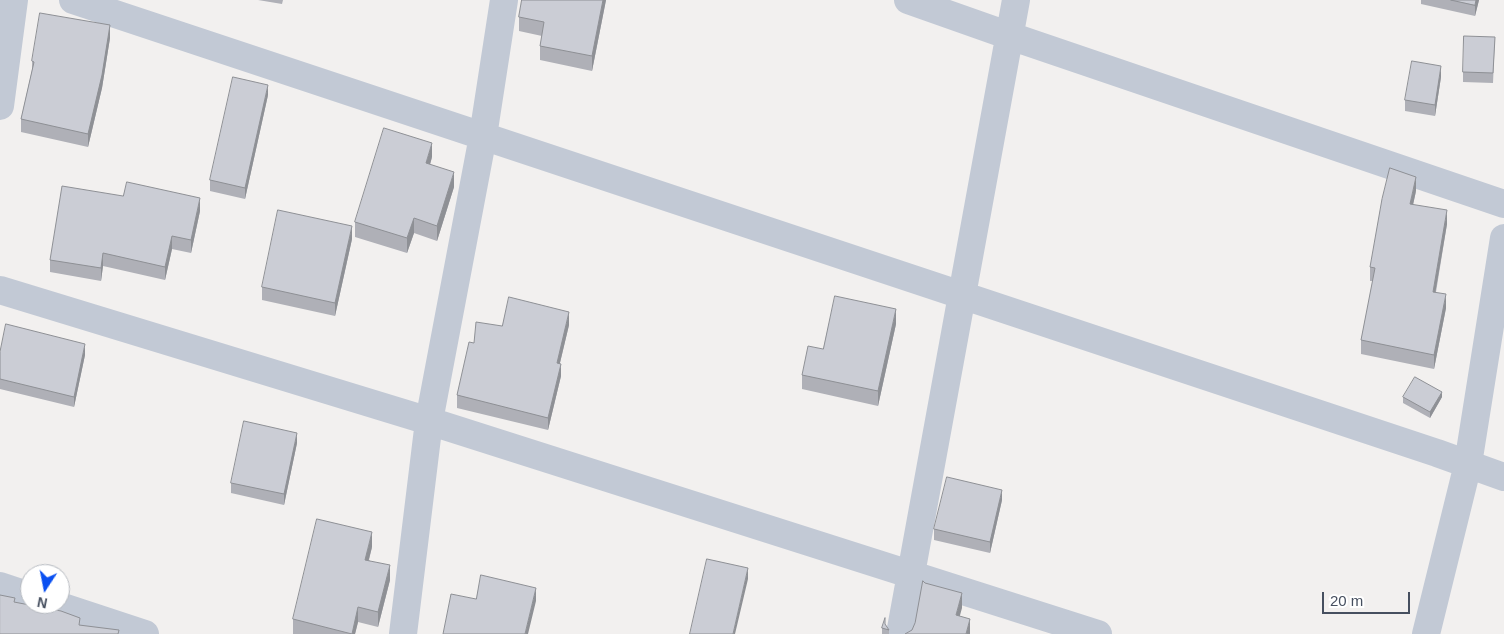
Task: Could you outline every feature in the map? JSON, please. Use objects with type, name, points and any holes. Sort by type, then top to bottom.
[{"type":"street","points":[[0,106],[14,0]]},
{"type":"street","points":[[73,0],[1504,477]]},
{"type":"street","points":[[403,634],[429,421],[483,136],[504,0]]},
{"type":"street","points":[[908,0],[1504,204]]},
{"type":"street","points":[[900,634],[1016,0]]},
{"type":"street","points":[[1426,634],[1468,464],[1504,238]]},
{"type":"street","points":[[0,290],[429,421],[1098,634]]},
{"type":"street","points":[[0,586],[20,593]]},
{"type":"street","points":[[70,609],[145,634]]},
{"type":"building","points":[[522,0],[603,0],[592,56],[540,46],[544,22],[519,17]]},
{"type":"building","points":[[1451,0],[1476,0],[1475,5]]},
{"type":"building","points":[[40,13],[110,25],[102,75],[88,134],[21,119],[34,62],[32,61]]},
{"type":"building","points":[[1464,36],[1495,37],[1493,73],[1463,72]]},
{"type":"building","points":[[1412,61],[1441,66],[1435,105],[1405,100]]},
{"type":"building","points":[[233,77],[268,85],[245,188],[210,180]]},
{"type":"building","points":[[384,128],[432,143],[426,163],[454,172],[437,226],[414,218],[407,238],[355,222]]},
{"type":"building","points":[[1390,168],[1416,177],[1410,204],[1447,210],[1433,292],[1446,294],[1434,355],[1361,340],[1375,268],[1370,267],[1382,199]]},
{"type":"building","points":[[127,182],[200,198],[191,240],[172,236],[165,267],[103,253],[101,268],[50,260],[62,186],[123,196]]},
{"type":"building","points":[[278,210],[352,226],[335,303],[262,287]]},
{"type":"building","points":[[835,296],[896,309],[878,391],[802,375],[808,346],[823,349]]},
{"type":"building","points":[[509,297],[569,312],[557,363],[561,364],[548,418],[457,395],[469,342],[474,343],[476,322],[502,326]]},
{"type":"building","points":[[6,324],[85,344],[74,397],[0,379],[0,352]]},
{"type":"building","points":[[1415,377],[1442,392],[1430,412],[1403,397]]},
{"type":"building","points":[[244,421],[297,433],[284,494],[231,483]]},
{"type":"building","points":[[947,477],[1002,490],[990,542],[934,529]]},
{"type":"building","points":[[317,519],[372,532],[365,560],[390,565],[378,612],[358,607],[352,634],[293,619]]},
{"type":"building","points":[[707,559],[748,568],[733,634],[690,634]]},
{"type":"building","points":[[481,575],[536,588],[525,634],[443,634],[451,594],[476,599]]},
{"type":"building","points":[[923,581],[962,593],[956,615],[970,619],[966,634],[905,634],[912,630],[915,623]]},
{"type":"building","points":[[0,595],[15,598],[14,602],[20,603],[20,614],[69,614],[80,618],[79,625],[119,630],[118,634],[0,634]]},
{"type":"building","points":[[885,618],[885,624],[889,630],[882,628]]}]
